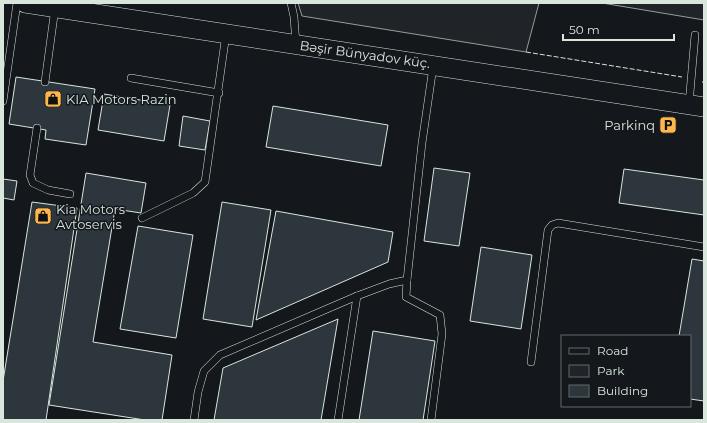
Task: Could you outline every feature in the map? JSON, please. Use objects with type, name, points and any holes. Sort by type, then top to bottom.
[{"type":"street","name":"Bəşir Bünyadov küç.","points":[[25,3],[433,64],[696,106]]},
{"type":"lane","points":[[3,101],[17,3]]},
{"type":"lane","points":[[291,3],[296,44]]},
{"type":"lane","points":[[45,82],[55,8]]},
{"type":"lane","points":[[142,218],[193,193],[205,182],[219,93],[226,34]]},
{"type":"lane","points":[[696,35],[696,106]]},
{"type":"lane","points":[[3,48],[11,49]]},
{"type":"lane","points":[[431,420],[442,334],[440,315],[406,297],[422,143],[433,64]]},
{"type":"lane","points":[[131,78],[219,93]]},
{"type":"lane","points":[[37,128],[30,175],[33,183],[48,190],[70,194]]},
{"type":"lane","points":[[531,362],[548,230],[552,225],[558,223],[704,247]]},
{"type":"lane","points":[[194,420],[198,392],[204,371],[220,355],[357,296],[390,284],[407,280]]},
{"type":"lane","points":[[338,420],[357,296]]},
{"type":"green space","points":[[298,3],[539,3],[526,52],[302,16]]},
{"type":"green space","points":[[602,3],[704,3],[704,20]]},
{"type":"building","points":[[16,77],[95,89],[86,145],[45,139],[46,130],[9,124]]},
{"type":"building","points":[[104,94],[170,105],[164,141],[98,130]]},
{"type":"building","points":[[273,106],[388,125],[381,166],[266,147]]},
{"type":"building","points":[[183,116],[210,121],[205,150],[179,146]]},
{"type":"building","points":[[434,168],[470,173],[459,246],[424,241]]},
{"type":"building","points":[[624,169],[704,180],[704,215],[619,203]]},
{"type":"building","points":[[86,173],[146,183],[141,213],[115,209],[93,342],[172,355],[162,420],[145,420],[49,405]]},
{"type":"building","points":[[3,179],[17,181],[14,200],[3,198]]},
{"type":"building","points":[[32,202],[77,208],[46,420],[3,420],[3,381]]},
{"type":"building","points":[[222,202],[271,210],[252,327],[203,319]]},
{"type":"building","points":[[276,211],[393,232],[388,262],[256,320]]},
{"type":"building","points":[[138,226],[193,235],[176,338],[120,329]]},
{"type":"building","points":[[481,247],[532,255],[521,329],[470,321]]},
{"type":"building","points":[[692,259],[704,261],[704,401],[691,399],[691,335],[679,335]]},
{"type":"building","points":[[338,319],[321,420],[214,420],[223,368]]},
{"type":"building","points":[[373,331],[435,341],[423,420],[359,420]]},
{"type":"fence","points":[[526,52],[682,77]]},
{"type":"place","name":"KIA Motors Razin","points":[[53,99]]},
{"type":"place","name":"Parkinq","points":[[668,125]]},
{"type":"place","name":"Kia Motors Avtoservis","points":[[43,216]]}]
